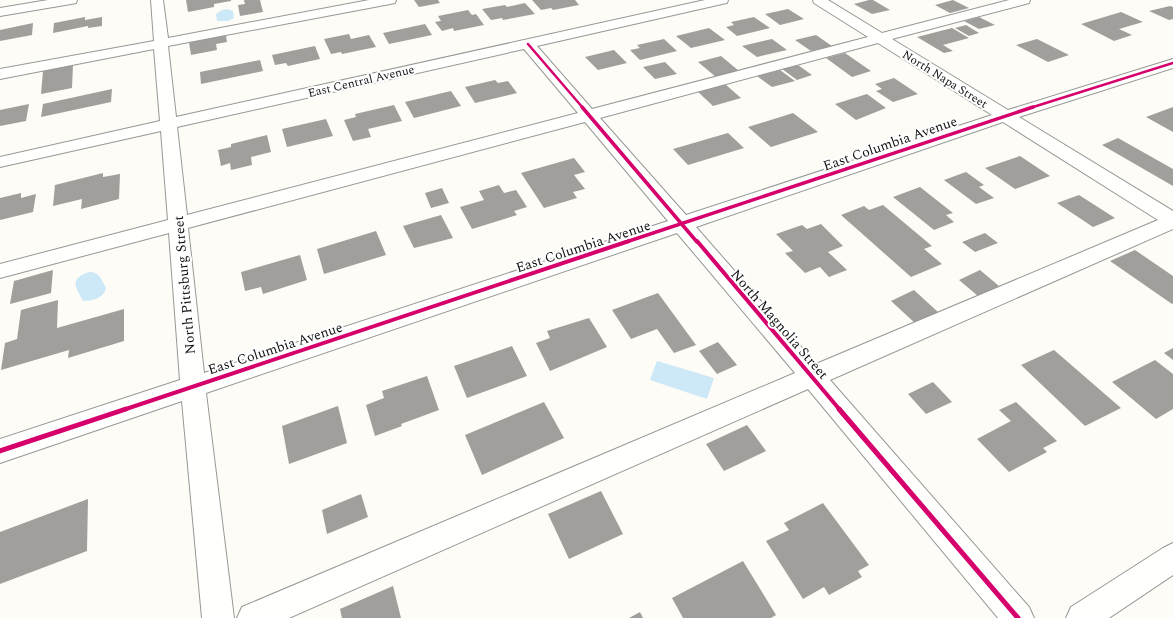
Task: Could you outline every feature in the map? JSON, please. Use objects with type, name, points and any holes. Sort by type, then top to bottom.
[{"type":"street","points":[[0,12],[71,0]]},
{"type":"street","name":"North Pittsburg Street","points":[[157,0],[170,124],[193,387],[218,618]]},
{"type":"street","points":[[0,74],[390,0]]},
{"type":"street","name":"East Central Avenue","points":[[0,162],[722,0]]},
{"type":"street","name":"North Napa Street","points":[[819,0],[1173,221]]},
{"type":"street","points":[[0,271],[1024,0]]},
{"type":"street","name":"North Magnolia Street","points":[[528,44],[1018,618]]},
{"type":"street","name":"East Columbia Avenue","points":[[0,451],[1005,116],[1173,63]]},
{"type":"street","points":[[253,618],[1173,221]]},
{"type":"street","points":[[1082,618],[1173,558]]},
{"type":"water","points":[[227,9],[233,11],[234,18],[228,21],[217,21],[216,14]]},
{"type":"water","points":[[89,272],[96,273],[106,288],[100,297],[83,301],[76,287],[76,280],[78,277]]},
{"type":"water","points":[[657,361],[714,378],[707,399],[650,380]]},
{"type":"building","points":[[186,0],[231,1],[214,4],[214,7],[188,12]]},
{"type":"building","points":[[244,0],[260,0],[263,12],[240,16],[238,5],[245,4]]},
{"type":"building","points":[[414,0],[438,0],[440,3],[419,7]]},
{"type":"building","points":[[532,0],[575,0],[579,5],[553,10],[551,8],[541,10]]},
{"type":"building","points":[[873,0],[890,10],[872,14],[854,4]]},
{"type":"building","points":[[953,0],[969,8],[950,13],[935,5]]},
{"type":"building","points":[[525,3],[535,14],[503,20],[502,18],[491,20],[482,9],[505,5],[507,7]]},
{"type":"building","points":[[1170,6],[1173,7],[1173,19],[1169,20],[1149,11]]},
{"type":"building","points":[[788,9],[804,19],[780,25],[765,14]]},
{"type":"building","points":[[468,10],[472,15],[476,14],[484,25],[454,31],[453,28],[442,31],[435,22],[441,21],[438,16]]},
{"type":"building","points":[[1121,12],[1143,22],[1119,29],[1132,35],[1114,41],[1081,24]]},
{"type":"building","points":[[85,17],[85,20],[102,17],[102,26],[88,28],[88,26],[53,33],[54,23]]},
{"type":"building","points":[[754,17],[770,28],[737,36],[726,27],[734,25],[731,22]]},
{"type":"building","points":[[979,17],[995,25],[979,29],[964,21]]},
{"type":"building","points":[[33,23],[32,35],[0,41],[0,30]]},
{"type":"building","points":[[425,24],[432,35],[389,44],[383,33]]},
{"type":"building","points":[[966,25],[979,33],[969,36],[955,28]]},
{"type":"building","points":[[709,28],[725,40],[691,48],[676,36]]},
{"type":"building","points":[[952,28],[969,38],[943,45],[953,51],[944,53],[917,37]]},
{"type":"building","points":[[349,34],[351,39],[369,35],[376,47],[342,54],[341,52],[331,54],[324,39]]},
{"type":"building","points":[[226,35],[227,42],[216,44],[217,50],[191,55],[189,42]]},
{"type":"building","points":[[816,35],[832,46],[811,51],[795,40]]},
{"type":"building","points":[[664,39],[677,51],[640,60],[630,50],[640,48],[637,45]]},
{"type":"building","points":[[772,39],[787,50],[757,57],[742,46]]},
{"type":"building","points":[[1037,39],[1069,55],[1048,62],[1016,45]]},
{"type":"building","points":[[315,46],[320,59],[288,66],[286,63],[275,65],[272,55]]},
{"type":"building","points":[[614,50],[627,63],[598,70],[585,57]]},
{"type":"building","points":[[845,53],[871,71],[852,77],[826,58]]},
{"type":"building","points":[[721,56],[739,71],[716,77],[698,62]]},
{"type":"building","points":[[260,60],[263,71],[201,84],[200,72]]},
{"type":"building","points":[[665,62],[677,74],[655,79],[643,67]]},
{"type":"building","points":[[73,65],[72,88],[41,94],[43,71]]},
{"type":"building","points":[[798,65],[812,75],[797,80],[782,69]]},
{"type":"building","points":[[780,70],[795,81],[772,87],[757,76]]},
{"type":"building","points":[[894,78],[918,94],[893,102],[876,91],[882,89],[875,84]]},
{"type":"building","points":[[495,80],[498,83],[508,81],[517,93],[475,103],[465,87]]},
{"type":"building","points":[[725,84],[741,98],[713,106],[697,91]]},
{"type":"building","points":[[112,89],[111,102],[41,117],[43,104]]},
{"type":"building","points":[[451,91],[461,106],[414,118],[405,102]]},
{"type":"building","points":[[867,94],[886,108],[856,120],[835,104]]},
{"type":"building","points":[[29,104],[26,121],[0,126],[0,110]]},
{"type":"building","points":[[394,105],[402,121],[368,129],[371,137],[353,141],[344,120],[356,117],[355,114]]},
{"type":"building","points":[[1173,107],[1173,132],[1146,117]]},
{"type":"building","points":[[793,113],[818,132],[771,147],[748,127]]},
{"type":"building","points":[[326,119],[333,136],[287,147],[282,129]]},
{"type":"building","points":[[728,133],[744,148],[688,165],[673,149]]},
{"type":"building","points":[[267,135],[271,152],[251,157],[252,165],[231,170],[230,163],[221,166],[218,150],[231,147],[231,144]]},
{"type":"building","points":[[1118,138],[1173,169],[1173,186],[1102,145]]},
{"type":"building","points":[[1020,156],[1050,176],[1015,189],[985,168]]},
{"type":"building","points":[[574,158],[585,172],[574,175],[585,189],[573,192],[577,198],[544,208],[521,173]]},
{"type":"building","points":[[966,172],[984,185],[979,187],[994,198],[976,204],[944,180]]},
{"type":"building","points":[[103,173],[103,177],[120,174],[119,199],[81,209],[82,199],[53,206],[55,185]]},
{"type":"building","points":[[499,185],[504,193],[516,190],[527,207],[514,211],[517,215],[472,229],[460,207],[484,200],[479,191]]},
{"type":"building","points":[[920,187],[953,213],[946,215],[954,222],[934,230],[893,197]]},
{"type":"building","points":[[442,188],[449,203],[431,208],[425,193]]},
{"type":"building","points":[[21,193],[21,198],[36,194],[33,212],[0,220],[0,198]]},
{"type":"building","points":[[1079,195],[1115,218],[1093,227],[1057,203]]},
{"type":"building","points":[[883,205],[932,246],[924,249],[942,264],[911,277],[841,215],[864,206],[869,210]]},
{"type":"building","points":[[441,215],[453,238],[414,248],[403,226]]},
{"type":"building","points":[[821,224],[843,246],[828,252],[847,270],[829,277],[820,267],[805,273],[785,253],[793,251],[776,234],[802,225],[807,229]]},
{"type":"building","points":[[376,231],[386,255],[324,274],[317,249]]},
{"type":"building","points":[[985,233],[998,243],[975,252],[962,242]]},
{"type":"building","points":[[1135,250],[1173,276],[1172,304],[1110,261]]},
{"type":"building","points":[[300,255],[307,280],[263,294],[261,287],[245,291],[241,272]]},
{"type":"building","points":[[53,270],[51,293],[10,304],[14,281]]},
{"type":"building","points":[[980,270],[999,286],[978,296],[959,280]]},
{"type":"building","points":[[914,290],[939,313],[916,324],[891,301]]},
{"type":"building","points":[[658,293],[696,345],[674,353],[657,329],[631,339],[612,310]]},
{"type":"building","points":[[58,300],[57,328],[124,309],[124,341],[68,358],[69,350],[1,370],[5,343],[17,339],[21,310]]},
{"type":"building","points":[[589,318],[607,347],[550,371],[536,343],[550,338],[547,331]]},
{"type":"building","points":[[718,342],[737,365],[717,374],[699,351]]},
{"type":"building","points":[[512,346],[527,376],[467,398],[454,366]]},
{"type":"building","points":[[1173,348],[1173,360],[1164,353]]},
{"type":"building","points":[[1054,350],[1121,408],[1085,426],[1021,365]]},
{"type":"building","points":[[1155,360],[1173,374],[1173,409],[1156,419],[1112,382]]},
{"type":"building","points":[[427,376],[439,410],[401,424],[402,426],[375,436],[366,405],[384,398],[382,391]]},
{"type":"building","points":[[933,382],[952,402],[926,414],[908,394]]},
{"type":"building","points":[[544,402],[564,438],[482,475],[465,435]]},
{"type":"building","points":[[1016,402],[1057,441],[1043,448],[1047,452],[1009,472],[977,439],[1011,421],[999,410]]},
{"type":"building","points":[[338,406],[347,443],[289,464],[282,426]]},
{"type":"building","points":[[747,425],[766,451],[724,471],[706,444]]},
{"type":"building","points":[[601,491],[623,534],[569,559],[548,514]]},
{"type":"building","points":[[361,494],[368,517],[327,534],[322,510]]},
{"type":"building","points":[[88,499],[87,551],[0,584],[0,532]]},
{"type":"building","points":[[823,503],[869,565],[858,571],[862,577],[829,595],[824,587],[803,599],[766,541],[789,530],[784,523]]},
{"type":"building","points":[[743,561],[776,615],[771,618],[683,618],[672,598]]},
{"type":"building","points":[[393,586],[401,618],[342,618],[340,609]]},
{"type":"building","points":[[640,612],[643,618],[629,618]]},
{"type":"cycle path","points":[[528,44],[1018,618]]},
{"type":"cycle path","points":[[0,451],[1005,116],[1173,63]]}]
